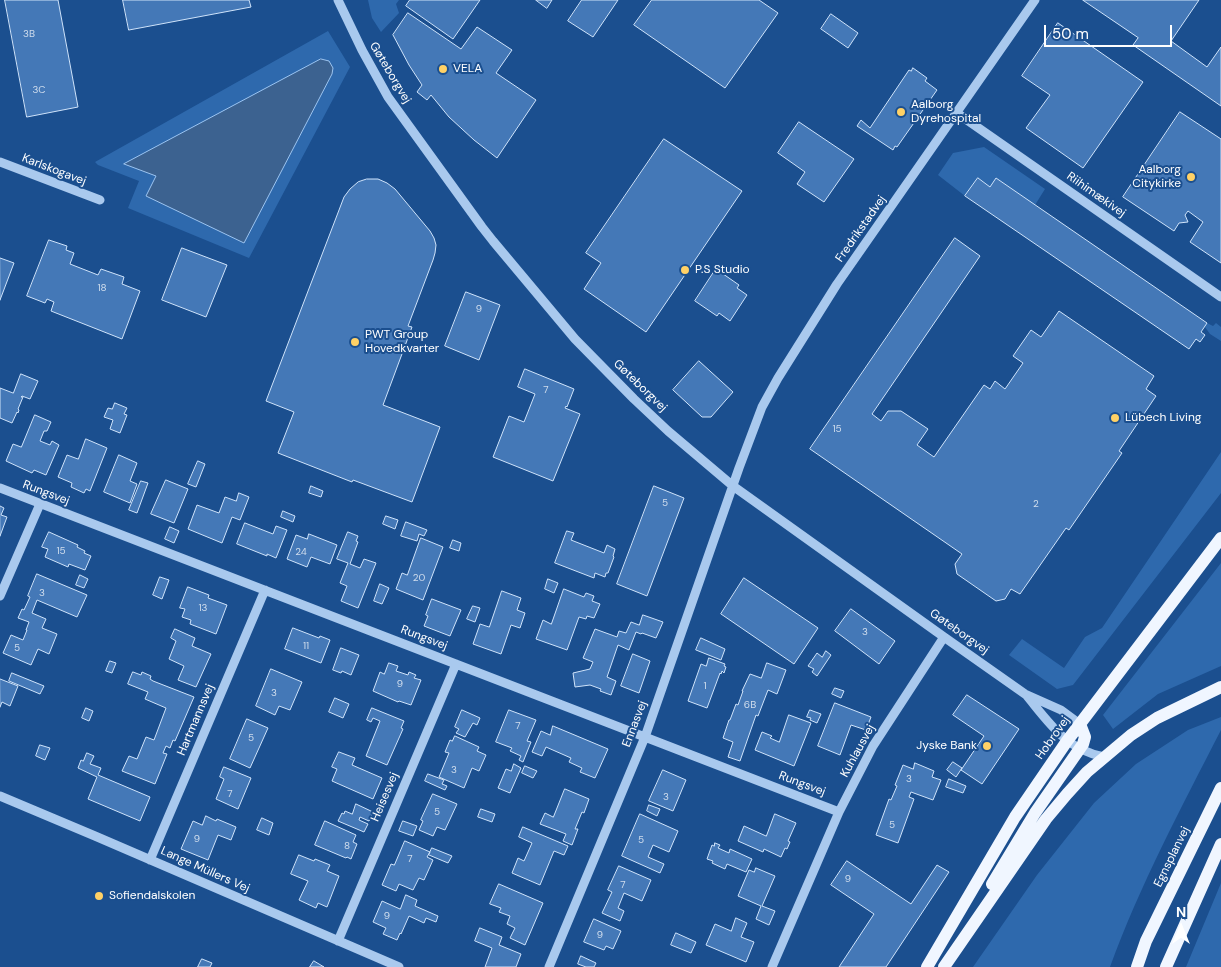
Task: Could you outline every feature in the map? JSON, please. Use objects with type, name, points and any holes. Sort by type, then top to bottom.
[{"type":"main road","name":"Hobrovej","points":[[927,967],[1015,818],[1067,741],[1221,538]]},
{"type":"main road","points":[[943,967],[1046,820],[1067,794],[1104,757],[1131,735],[1157,718],[1221,687]]},
{"type":"main road","points":[[943,967],[1035,813],[1083,744],[1085,737],[1080,724]]},
{"type":"main road","name":"Egnsplanvej","points":[[1137,967],[1146,942],[1221,788]]},
{"type":"main road","points":[[1166,967],[1221,844]]},
{"type":"street","name":"Gøteborgvej","points":[[338,0],[362,50],[388,97],[493,241],[582,346],[634,399],[668,431],[733,486],[1025,694],[1061,710],[1080,724]]},
{"type":"street","name":"Fredrikstadvej","points":[[733,486],[762,407],[778,378],[836,286],[1035,0]]},
{"type":"street","name":"Riihimækivej","points":[[957,113],[1221,297]]},
{"type":"street","name":"Karlskogavej","points":[[0,162],[100,200]]},
{"type":"street","name":"Ennasvej","points":[[549,967],[644,737],[733,486]]},
{"type":"street","name":"Rungsvej","points":[[0,488],[839,812]]},
{"type":"street","points":[[0,596],[40,504]]},
{"type":"street","name":"Hartmannsvej","points":[[150,860],[265,590]]},
{"type":"street","name":"Kuhlausvej","points":[[772,967],[839,812],[873,746],[944,637]]},
{"type":"street","name":"Heisesvej","points":[[338,941],[456,664]]},
{"type":"street","name":"Gøteborgvej","points":[[1025,694],[1067,741],[1080,749],[1104,757]]},
{"type":"street","name":"Lange Müllers Vej","points":[[0,796],[399,967]]},
{"type":"shaded area","points":[[368,0],[399,0],[396,4],[399,13],[381,32],[372,18]]},
{"type":"shaded area","points":[[328,31],[350,67],[249,258],[128,208],[139,181],[98,165],[95,162]]},
{"type":"shaded area","points":[[321,59],[329,61],[333,68],[332,74],[244,243],[146,196],[156,176],[124,164]]},
{"type":"shaded area","points":[[984,147],[1045,189],[1035,205],[996,178],[990,187],[978,178],[965,196],[938,175],[953,153]]},
{"type":"shaded area","points":[[1207,323],[1213,326],[1216,323],[1221,327],[1221,341],[1210,334],[1205,327]]},
{"type":"shaded area","points":[[1221,452],[1221,493],[1073,685],[1057,689],[1009,655],[1022,639],[1064,668],[1085,637],[1102,628]]},
{"type":"shaded area","points":[[1221,563],[1221,666],[1158,694],[1113,729],[1103,715]]},
{"type":"shaded area","points":[[1221,717],[1221,730],[1134,906],[1110,967],[973,967],[1037,875],[1094,803],[1136,764],[1188,730]]},
{"type":"shaded area","points":[[1221,883],[1221,967],[1186,967]]},
{"type":"building","points":[[5,0],[58,0],[78,107],[27,117]]},
{"type":"building","points":[[123,0],[249,0],[251,7],[129,30]]},
{"type":"building","points":[[410,0],[480,0],[453,39],[406,6]]},
{"type":"building","points":[[536,0],[552,0],[547,8]]},
{"type":"building","points":[[582,0],[618,0],[593,37],[568,21]]},
{"type":"building","points":[[652,0],[759,0],[778,13],[725,88],[634,25]]},
{"type":"building","points":[[1083,0],[1199,0],[1171,41],[1207,67],[1221,47],[1221,106],[1133,45],[1138,38]]},
{"type":"building","points":[[408,13],[461,49],[477,27],[512,50],[496,73],[536,100],[497,158],[449,117],[431,95],[427,100],[417,92],[422,85],[393,35]]},
{"type":"building","points":[[831,14],[858,33],[848,48],[821,29]]},
{"type":"building","points":[[1058,23],[1143,82],[1083,168],[1026,128],[1050,95],[1022,76]]},
{"type":"building","name":"Aalborg Dyrehospital","points":[[913,68],[927,78],[925,81],[937,90],[893,150],[857,126],[861,120],[870,128],[909,70],[911,71]]},
{"type":"building","points":[[1180,112],[1221,139],[1221,263],[1190,242],[1203,222],[1188,211],[1185,215],[1188,222],[1179,223],[1174,231],[1123,197]]},
{"type":"building","points":[[799,122],[854,159],[824,202],[797,184],[805,172],[778,153]]},
{"type":"building","points":[[664,139],[742,191],[646,332],[584,289],[601,263],[586,253]]},
{"type":"building","points":[[978,178],[990,187],[996,178],[1207,323],[1201,332],[1205,335],[1200,342],[1196,339],[1189,349],[965,196]]},
{"type":"building","points":[[367,179],[378,179],[395,189],[430,231],[436,245],[433,260],[408,326],[412,327],[383,405],[440,427],[412,502],[353,480],[352,482],[278,453],[294,412],[266,401],[344,197],[358,182]]},
{"type":"building","points":[[955,238],[980,256],[872,414],[881,421],[888,411],[901,411],[928,429],[917,445],[934,457],[984,385],[990,389],[995,381],[1005,389],[1023,363],[1013,356],[1031,330],[1041,337],[1059,311],[1154,376],[1146,389],[1156,396],[1119,451],[1122,453],[1069,530],[1066,528],[1020,594],[1011,589],[1005,599],[996,601],[957,574],[955,564],[962,554],[810,449]]},
{"type":"building","points":[[49,240],[67,246],[66,250],[74,253],[70,264],[98,275],[101,269],[124,277],[122,284],[140,291],[122,339],[51,311],[54,302],[47,299],[45,303],[27,296]]},
{"type":"building","points":[[182,248],[227,265],[206,317],[162,300]]},
{"type":"building","points":[[0,258],[14,263],[0,300]]},
{"type":"building","points":[[716,269],[739,285],[737,288],[747,295],[730,321],[719,313],[717,316],[695,301]]},
{"type":"building","points":[[466,292],[500,305],[479,360],[445,346]]},
{"type":"building","points":[[699,361],[733,392],[711,417],[702,417],[673,390]]},
{"type":"building","points":[[525,369],[574,389],[565,408],[580,414],[553,481],[493,457],[509,416],[524,422],[535,394],[518,387]]},
{"type":"building","points":[[21,374],[38,381],[30,399],[22,396],[21,397],[23,397],[18,413],[12,423],[0,418],[0,388],[13,393]]},
{"type":"building","points":[[115,403],[127,408],[124,414],[127,415],[120,433],[110,429],[113,420],[104,417],[108,408],[112,409]]},
{"type":"building","points":[[35,415],[51,422],[47,431],[44,431],[40,441],[50,445],[52,441],[59,445],[46,475],[34,470],[32,473],[6,461],[13,444],[21,447]]},
{"type":"building","points":[[86,439],[107,448],[90,491],[86,489],[84,493],[71,487],[72,483],[58,477],[67,455],[78,459]]},
{"type":"building","points":[[119,455],[137,463],[130,481],[137,484],[130,503],[104,492]]},
{"type":"building","points":[[198,461],[205,464],[196,487],[188,484]]},
{"type":"building","points":[[166,480],[188,489],[174,523],[151,514]]},
{"type":"building","points":[[141,481],[148,483],[137,513],[129,510]]},
{"type":"building","points":[[311,486],[323,491],[321,497],[309,493]]},
{"type":"building","points":[[654,486],[684,498],[647,596],[617,584]]},
{"type":"building","points":[[239,493],[249,497],[240,520],[232,517],[222,543],[188,529],[197,505],[219,513],[225,497],[236,501]]},
{"type":"building","points":[[0,506],[4,508],[1,515],[7,517],[0,536]]},
{"type":"building","points":[[283,511],[295,516],[293,522],[281,517]]},
{"type":"building","points":[[386,516],[398,520],[395,529],[383,524]]},
{"type":"building","points":[[406,522],[427,530],[424,536],[419,534],[417,541],[401,536]]},
{"type":"building","points":[[245,523],[273,534],[276,526],[287,530],[276,558],[237,544]]},
{"type":"building","points":[[170,527],[179,531],[174,543],[165,539]]},
{"type":"building","points":[[567,531],[574,533],[571,540],[604,553],[607,545],[615,549],[614,557],[605,577],[595,573],[594,578],[555,563]]},
{"type":"building","points":[[49,532],[78,545],[77,547],[85,551],[84,553],[91,556],[85,570],[69,564],[68,567],[45,557],[48,549],[42,547]]},
{"type":"building","points":[[348,532],[358,536],[356,541],[358,542],[350,564],[360,568],[364,559],[376,563],[358,608],[341,601],[347,586],[340,583],[348,563],[337,559]]},
{"type":"building","points":[[309,534],[337,545],[330,564],[311,557],[307,567],[287,559],[296,535],[307,539]]},
{"type":"building","points":[[421,538],[443,547],[423,600],[396,589],[402,573],[407,575]]},
{"type":"building","points":[[453,540],[461,543],[459,551],[450,548]]},
{"type":"building","points":[[37,574],[87,595],[77,617],[37,600],[32,613],[46,619],[42,628],[57,634],[49,654],[38,649],[31,665],[3,653],[11,635],[23,640],[29,622],[18,618],[30,597],[28,596]]},
{"type":"building","points":[[80,575],[88,579],[84,588],[76,585]]},
{"type":"building","points":[[160,577],[169,580],[162,599],[153,595]]},
{"type":"building","points":[[744,578],[818,628],[794,664],[721,614]]},
{"type":"building","points":[[548,579],[558,583],[554,593],[545,589]]},
{"type":"building","points":[[380,584],[389,588],[382,604],[374,601]]},
{"type":"building","points":[[188,587],[209,595],[208,598],[227,605],[216,634],[190,624],[191,620],[182,617],[185,609],[180,608]]},
{"type":"building","points":[[564,589],[584,597],[586,593],[594,596],[592,601],[600,604],[594,618],[587,616],[586,619],[579,617],[567,650],[536,639],[543,620],[551,624]]},
{"type":"building","points":[[502,591],[521,598],[517,610],[525,613],[520,628],[511,625],[501,654],[473,644],[480,624],[489,627]]},
{"type":"building","points":[[432,599],[461,610],[450,636],[424,626]]},
{"type":"building","points":[[473,606],[480,608],[475,622],[467,619]]},
{"type":"building","points":[[851,609],[895,641],[879,664],[835,631]]},
{"type":"building","points":[[643,615],[663,622],[656,638],[636,632],[629,650],[618,645],[607,677],[616,681],[611,695],[590,685],[575,687],[573,673],[590,669],[593,662],[583,658],[595,629],[617,637],[619,631],[626,633],[631,622],[639,625]]},
{"type":"building","points":[[293,628],[330,640],[321,663],[285,649]]},
{"type":"building","points":[[175,629],[195,638],[192,646],[211,654],[196,687],[178,680],[184,666],[169,659],[176,641],[171,638]]},
{"type":"building","points":[[701,638],[725,649],[721,660],[696,650]]},
{"type":"building","points":[[341,648],[359,655],[351,675],[333,670]]},
{"type":"building","points":[[826,651],[831,655],[817,676],[812,672],[814,669],[808,666],[817,653],[822,657]]},
{"type":"building","points":[[633,654],[650,661],[639,693],[621,686]]},
{"type":"building","points":[[709,658],[725,664],[724,666],[726,667],[724,673],[722,671],[720,673],[707,708],[688,701],[701,664],[706,666]]},
{"type":"building","points":[[110,661],[116,663],[112,673],[106,671]]},
{"type":"building","points":[[389,663],[398,666],[396,671],[408,675],[409,672],[416,675],[414,678],[421,680],[411,705],[398,702],[373,691],[380,672],[384,674]]},
{"type":"building","points":[[767,663],[786,670],[777,694],[768,690],[758,716],[756,715],[740,761],[728,757],[733,742],[723,738],[729,720],[736,704],[738,705],[750,674],[761,678]]},
{"type":"building","points":[[271,669],[302,682],[290,710],[279,706],[275,715],[256,706]]},
{"type":"building","points":[[133,672],[141,675],[142,672],[151,676],[150,679],[153,681],[194,697],[175,741],[173,740],[170,748],[166,746],[163,753],[167,754],[155,784],[122,771],[129,756],[137,759],[146,737],[154,740],[166,708],[145,699],[148,692],[128,684]]},
{"type":"building","points":[[12,673],[44,686],[40,694],[9,681]]},
{"type":"building","points":[[0,679],[18,686],[10,706],[2,702],[0,707]]},
{"type":"building","points":[[835,688],[844,691],[841,698],[832,694]]},
{"type":"building","points":[[967,695],[1019,729],[982,784],[961,770],[984,736],[953,715]]},
{"type":"building","points":[[335,698],[349,704],[343,718],[329,712]]},
{"type":"building","points":[[835,703],[871,717],[866,730],[851,725],[840,755],[818,746]]},
{"type":"building","points":[[86,708],[93,711],[89,721],[82,718]]},
{"type":"building","points":[[372,708],[404,721],[401,728],[403,729],[387,765],[366,756],[380,721],[373,718],[371,722],[367,720]]},
{"type":"building","points":[[462,710],[480,718],[477,725],[473,723],[465,737],[456,733],[459,729],[455,727]]},
{"type":"building","points":[[509,710],[536,720],[527,741],[531,742],[523,762],[519,760],[521,756],[510,751],[512,748],[496,742]]},
{"type":"building","points":[[810,710],[821,714],[817,723],[807,717]]},
{"type":"building","points":[[789,715],[811,723],[794,766],[755,750],[762,732],[772,736],[770,738],[779,742]]},
{"type":"building","points":[[247,719],[268,728],[250,768],[230,759]]},
{"type":"building","points":[[553,726],[608,749],[595,778],[580,772],[582,768],[569,762],[571,758],[546,747],[542,756],[532,752],[541,731],[550,735]]},
{"type":"building","points":[[455,736],[479,747],[477,751],[486,755],[479,771],[472,768],[464,788],[439,777],[449,753],[445,752],[450,740],[452,741]]},
{"type":"building","points":[[40,745],[50,748],[45,760],[36,756]]},
{"type":"building","points":[[339,752],[355,758],[352,765],[382,778],[373,799],[332,781],[337,769],[332,767]]},
{"type":"building","points":[[87,753],[94,756],[90,764],[101,768],[98,775],[150,797],[140,821],[88,799],[97,777],[78,768],[81,760],[83,761]]},
{"type":"building","points":[[953,762],[962,768],[956,777],[947,770]]},
{"type":"building","points":[[915,763],[934,771],[932,777],[941,780],[933,800],[911,792],[909,797],[914,799],[898,843],[876,835],[889,799],[891,800],[897,786],[895,785],[903,765],[913,769]]},
{"type":"building","points":[[514,764],[521,768],[510,793],[498,788],[506,769],[511,771]]},
{"type":"building","points":[[525,766],[537,771],[533,778],[522,773]]},
{"type":"building","points":[[224,767],[251,778],[238,809],[216,799],[224,779],[220,777]]},
{"type":"building","points":[[663,770],[686,780],[673,811],[649,801]]},
{"type":"building","points":[[428,774],[444,780],[442,784],[447,786],[445,790],[425,781]]},
{"type":"building","points":[[949,779],[966,786],[963,793],[946,787]]},
{"type":"building","points":[[565,789],[589,799],[575,829],[578,829],[572,845],[563,841],[566,834],[540,824],[545,813],[553,817]]},
{"type":"building","points":[[433,794],[457,804],[445,830],[437,827],[433,836],[419,830],[423,821],[421,820]]},
{"type":"building","points":[[356,804],[373,812],[369,821],[360,817],[359,820],[368,824],[364,832],[338,821],[345,811],[352,814]]},
{"type":"building","points":[[649,805],[660,809],[657,816],[647,811]]},
{"type":"building","points":[[481,809],[495,814],[492,822],[478,817]]},
{"type":"building","points":[[640,814],[678,831],[669,852],[653,845],[648,857],[664,864],[660,873],[622,856]]},
{"type":"building","points":[[775,814],[796,823],[788,841],[790,842],[787,849],[785,848],[781,857],[764,849],[763,852],[738,841],[744,826],[766,836]]},
{"type":"building","points":[[206,816],[236,827],[231,840],[218,835],[208,860],[181,849],[193,821],[202,825]]},
{"type":"building","points":[[262,818],[273,823],[269,835],[257,830]]},
{"type":"building","points":[[325,821],[356,835],[353,842],[357,844],[351,859],[315,845]]},
{"type":"building","points":[[403,821],[417,826],[413,836],[399,831]]},
{"type":"building","points":[[523,827],[568,846],[564,855],[554,851],[540,885],[512,873],[518,858],[524,861],[532,843],[519,837]]},
{"type":"building","points":[[405,841],[430,852],[427,857],[433,860],[424,880],[419,878],[413,890],[399,884],[396,891],[382,885],[391,864],[394,865]]},
{"type":"building","points":[[715,843],[720,845],[718,848],[729,853],[730,849],[752,859],[746,872],[727,864],[725,869],[707,859],[712,845],[714,846]]},
{"type":"building","points":[[432,848],[452,856],[448,863],[429,855]]},
{"type":"building","points":[[299,855],[330,865],[327,871],[339,876],[327,907],[318,903],[316,908],[299,900],[308,881],[291,874]]},
{"type":"building","points":[[847,861],[911,904],[937,865],[949,872],[886,967],[839,967],[874,914],[831,885]]},
{"type":"building","points":[[619,866],[651,880],[642,901],[624,893],[618,908],[624,911],[620,921],[602,913],[612,892],[608,890]]},
{"type":"building","points":[[756,868],[775,876],[762,906],[775,911],[769,925],[756,919],[761,906],[738,896],[749,870],[754,872]]},
{"type":"building","points":[[499,884],[543,903],[525,945],[510,938],[515,928],[507,924],[510,916],[499,912],[501,908],[490,904]]},
{"type":"building","points":[[406,895],[417,900],[415,906],[438,916],[436,922],[426,918],[424,923],[409,916],[397,940],[383,934],[386,928],[373,922],[382,901],[400,909]]},
{"type":"building","points":[[736,918],[747,923],[741,937],[754,942],[746,962],[706,945],[715,924],[731,931]]},
{"type":"building","points":[[594,919],[621,931],[613,949],[606,946],[604,950],[584,942]]},
{"type":"building","points":[[480,928],[502,937],[499,945],[521,954],[516,967],[485,967],[492,948],[475,941]]},
{"type":"building","points":[[676,933],[696,942],[691,953],[671,945]]},
{"type":"building","points":[[581,956],[596,963],[594,967],[578,964]]},
{"type":"building","points":[[202,959],[212,963],[210,967],[198,967]]},
{"type":"building","points":[[314,961],[324,967],[310,967]]},
{"type":"place","name":"VELA","points":[[443,69]]},
{"type":"place","name":"Aalborg Dyrehospital","points":[[901,112]]},
{"type":"place","name":"Aalborg Citykirke","points":[[1191,177]]},
{"type":"place","name":"P.S Studio","points":[[685,270]]},
{"type":"place","name":"PWT Group Hovedkvarter","points":[[355,342]]},
{"type":"place","name":"Lübech Living","points":[[1115,418]]},
{"type":"place","name":"Jyske Bank","points":[[987,746]]},
{"type":"place","name":"Sofiendalskolen","points":[[99,896]]}]
